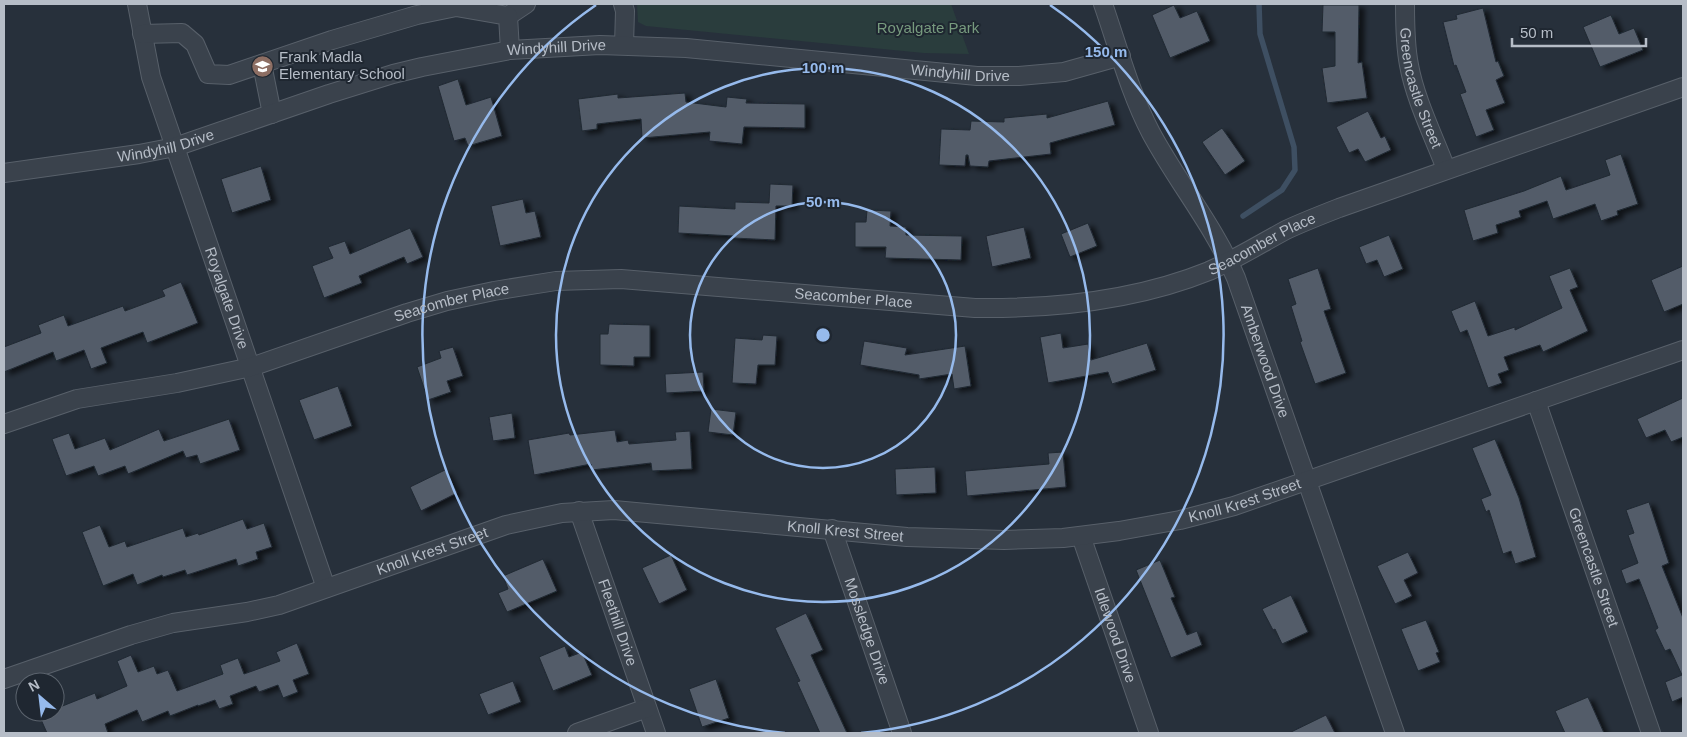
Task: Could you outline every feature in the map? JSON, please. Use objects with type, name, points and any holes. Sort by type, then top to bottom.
[{"type":"street","name":"Royalgate Drive","points":[[137,4],[151,77],[326,588]]},
{"type":"street","points":[[142,34],[182,33],[195,44],[208,74],[229,75],[332,40],[426,13],[456,7],[508,16],[526,4]]},
{"type":"street","points":[[623,4],[625,10],[624,45]]},
{"type":"street","name":"Amberwood Drive","points":[[1103,4],[1133,90],[1150,130],[1171,168],[1211,229],[1229,262],[1395,733]]},
{"type":"street","name":"Greencastle Street","points":[[1405,4],[1409,66],[1414,85],[1446,170]]},
{"type":"street","points":[[508,16],[510,50]]},
{"type":"street","name":"Windyhill Drive","points":[[4,173],[140,154],[174,147],[393,74],[510,50],[624,45],[686,48],[977,76],[1019,76],[1064,72],[1121,56]]},
{"type":"street","points":[[262,64],[272,114]]},
{"type":"street","name":"Seacomber Place","points":[[4,424],[77,399],[177,382],[251,366],[360,331],[407,313],[447,302],[494,290],[556,281],[621,279],[975,308],[1015,308],[1080,303],[1127,296],[1162,287],[1229,262],[1296,226],[1338,208],[1683,87]]},
{"type":"street","name":"Knoll Krest Street","points":[[4,679],[140,633],[173,624],[279,605],[506,524],[562,513],[614,510],[907,537],[1004,540],[1081,536],[1180,520],[1234,506],[1683,350]]},
{"type":"street","name":"Greencastle Street","points":[[1536,401],[1651,733]]},
{"type":"street","name":"Fleethill Drive","points":[[579,511],[656,733]]},
{"type":"street","name":"Mossledge Drive","points":[[832,529],[902,733]]},
{"type":"street","name":"Idlewood Drive","points":[[1081,536],[1148,733]]},
{"type":"street","points":[[577,733],[647,708]]},
{"type":"green space","name":"Royalgate Park","points":[[637,4],[951,4],[969,54],[924,53],[646,26],[638,22]]},
{"type":"building","points":[[1174,5],[1180,18],[1197,11],[1210,41],[1170,58],[1152,15]]},
{"type":"building","points":[[1323,5],[1359,5],[1358,63],[1362,62],[1367,98],[1327,103],[1322,68],[1335,66],[1335,32],[1322,32]]},
{"type":"building","points":[[1483,8],[1496,62],[1498,61],[1504,76],[1496,80],[1505,103],[1486,110],[1494,130],[1476,137],[1460,94],[1466,92],[1456,65],[1454,66],[1443,22],[1457,19],[1456,15]]},
{"type":"building","points":[[1611,15],[1619,34],[1634,28],[1643,50],[1600,67],[1583,27]]},
{"type":"building","points":[[458,79],[466,105],[491,97],[502,136],[468,146],[465,138],[454,141],[438,86]]},
{"type":"building","points":[[685,93],[686,102],[726,107],[727,97],[747,99],[746,103],[805,104],[805,128],[744,127],[742,144],[709,141],[710,132],[642,138],[641,119],[597,124],[597,129],[582,131],[578,99],[618,94],[618,98]]},
{"type":"building","points":[[1108,101],[1115,125],[1050,143],[1051,154],[989,161],[988,167],[970,166],[968,155],[966,155],[965,166],[939,165],[941,129],[970,130],[971,121],[1004,122],[1004,118],[1047,114],[1047,118]]},
{"type":"building","points":[[1368,111],[1381,138],[1385,136],[1391,150],[1365,162],[1358,149],[1349,153],[1336,127]]},
{"type":"building","points":[[1222,128],[1245,161],[1225,175],[1202,142]]},
{"type":"building","points":[[1621,154],[1638,204],[1617,211],[1618,215],[1601,221],[1595,204],[1553,219],[1547,201],[1519,211],[1521,217],[1496,225],[1498,233],[1473,241],[1464,210],[1524,191],[1561,176],[1566,190],[1610,175],[1605,160]]},
{"type":"building","points":[[261,166],[271,200],[232,213],[221,179]]},
{"type":"building","points":[[770,184],[793,185],[792,206],[776,206],[775,240],[678,233],[679,206],[735,209],[735,202],[769,203]]},
{"type":"building","points":[[523,199],[526,213],[535,211],[541,237],[500,246],[491,206]]},
{"type":"building","points":[[867,210],[891,211],[890,226],[906,227],[906,235],[962,236],[961,260],[885,258],[886,247],[855,247],[855,222],[866,222]]},
{"type":"building","points":[[1088,223],[1097,246],[1070,257],[1061,234]]},
{"type":"building","points":[[1024,227],[1031,258],[992,267],[986,236]]},
{"type":"building","points":[[410,228],[423,257],[407,264],[404,257],[359,276],[362,283],[324,298],[312,266],[333,258],[328,247],[345,241],[350,254]]},
{"type":"building","points":[[1389,235],[1403,269],[1384,277],[1377,260],[1366,264],[1359,247]]},
{"type":"building","points":[[1683,266],[1683,304],[1664,312],[1651,280]]},
{"type":"building","points":[[1318,268],[1331,309],[1324,311],[1346,373],[1315,384],[1300,342],[1302,341],[1291,306],[1296,304],[1288,279]]},
{"type":"building","points":[[1570,268],[1578,287],[1570,290],[1588,331],[1543,352],[1540,345],[1504,357],[1509,370],[1498,374],[1502,383],[1488,388],[1467,330],[1460,333],[1451,311],[1475,301],[1488,336],[1515,327],[1515,330],[1562,308],[1549,276]]},
{"type":"building","points":[[181,282],[198,323],[147,343],[143,332],[101,348],[107,363],[91,369],[84,350],[56,361],[53,352],[4,372],[4,347],[41,333],[38,325],[64,315],[68,326],[123,306],[125,311],[165,296],[162,290]]},
{"type":"building","points":[[609,324],[650,325],[650,357],[634,357],[634,366],[600,365],[600,334],[608,334]]},
{"type":"building","points":[[1061,333],[1063,348],[1088,344],[1091,360],[1147,343],[1156,370],[1112,384],[1108,372],[1048,383],[1040,337]]},
{"type":"building","points":[[763,335],[777,336],[775,365],[758,365],[756,384],[732,383],[735,338],[762,340]]},
{"type":"building","points":[[864,341],[907,348],[905,355],[965,346],[971,386],[954,389],[952,374],[919,379],[919,375],[860,365]]},
{"type":"building","points":[[453,347],[463,376],[447,381],[451,392],[428,400],[417,367],[441,358],[439,351]]},
{"type":"building","points":[[703,372],[704,391],[666,393],[665,374]]},
{"type":"building","points":[[338,386],[352,426],[314,440],[299,400]]},
{"type":"building","points":[[1683,398],[1683,437],[1671,442],[1665,430],[1646,438],[1637,419]]},
{"type":"building","points":[[711,409],[736,412],[733,435],[708,432]]},
{"type":"building","points":[[512,413],[515,438],[493,441],[489,417]]},
{"type":"building","points":[[229,419],[240,450],[200,464],[197,455],[186,458],[183,451],[128,474],[125,466],[98,476],[94,466],[66,476],[52,439],[69,433],[75,449],[105,438],[110,450],[159,429],[164,441]]},
{"type":"building","points":[[615,430],[617,442],[628,440],[629,444],[676,440],[675,432],[690,431],[692,469],[652,471],[651,463],[592,470],[591,464],[534,475],[528,440],[569,433],[570,435]]},
{"type":"building","points":[[1495,439],[1519,498],[1536,557],[1515,564],[1511,551],[1503,554],[1489,510],[1486,512],[1481,499],[1491,495],[1472,448]]},
{"type":"building","points":[[1063,452],[1066,487],[967,496],[965,471],[1049,464],[1048,453]]},
{"type":"building","points":[[935,467],[936,493],[896,495],[895,469]]},
{"type":"building","points":[[445,470],[457,493],[421,511],[410,487]]},
{"type":"building","points":[[1649,502],[1669,563],[1662,566],[1683,618],[1683,697],[1672,702],[1665,682],[1682,675],[1670,649],[1665,651],[1655,630],[1658,628],[1639,579],[1626,584],[1621,570],[1638,563],[1628,535],[1634,533],[1626,510]]},
{"type":"building","points":[[243,519],[247,529],[264,523],[272,547],[256,552],[258,559],[238,566],[236,559],[187,575],[185,570],[163,577],[162,575],[137,585],[133,574],[103,586],[82,532],[100,525],[109,547],[125,541],[127,547],[183,528],[186,537],[198,533],[199,535]]},
{"type":"building","points":[[1408,552],[1418,573],[1404,580],[1412,596],[1395,604],[1377,566]]},
{"type":"building","points":[[671,555],[687,590],[659,604],[642,568]]},
{"type":"building","points":[[543,559],[557,591],[507,612],[498,593],[508,589],[503,576]]},
{"type":"building","points":[[1160,560],[1175,597],[1171,598],[1187,635],[1197,631],[1202,645],[1171,658],[1136,570]]},
{"type":"building","points":[[1291,595],[1308,632],[1282,644],[1262,609]]},
{"type":"building","points":[[806,613],[823,650],[811,655],[847,733],[820,733],[797,682],[800,681],[775,628]]},
{"type":"building","points":[[1426,620],[1439,652],[1436,653],[1440,662],[1418,671],[1401,629]]},
{"type":"building","points":[[297,643],[309,674],[293,680],[298,692],[283,698],[278,685],[259,692],[256,686],[230,696],[233,704],[219,709],[215,700],[170,716],[168,711],[142,722],[137,710],[105,724],[108,733],[47,733],[42,722],[65,722],[65,705],[95,693],[97,699],[127,686],[117,661],[131,655],[138,672],[154,666],[157,674],[168,670],[177,691],[223,674],[220,665],[238,658],[244,674],[280,661],[276,652]]},
{"type":"building","points":[[565,646],[569,657],[582,652],[592,675],[553,691],[539,657]]},
{"type":"building","points":[[716,679],[729,718],[702,727],[689,689]]},
{"type":"building","points":[[513,681],[521,702],[488,715],[479,694]]},
{"type":"building","points":[[1588,697],[1604,733],[1565,733],[1555,711]]},
{"type":"building","points":[[1326,715],[1335,733],[1289,733]]},
{"type":"waterway","points":[[1243,216],[1282,190],[1295,170],[1294,147],[1260,34],[1259,4]]},
{"type":"place","name":"Frank Madla Elementary School","points":[[263,66]]}]
